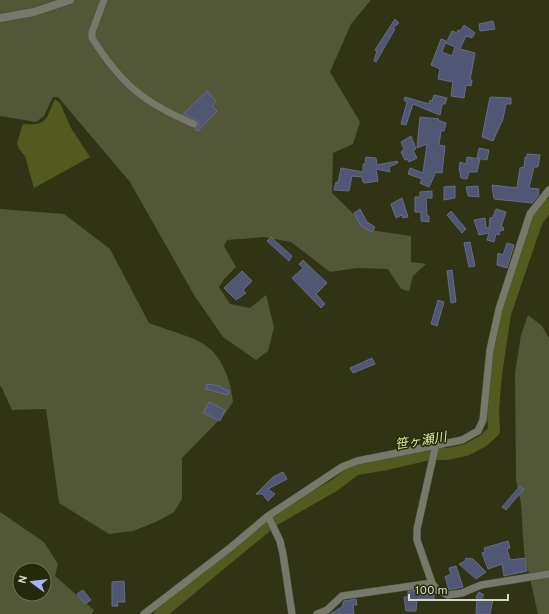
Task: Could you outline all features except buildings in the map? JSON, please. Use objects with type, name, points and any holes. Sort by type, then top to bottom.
[{"type":"street","points":[[0,18],[34,12],[70,0]]},
{"type":"street","points":[[104,0],[92,32],[92,38],[113,68],[127,85],[142,96],[169,114],[194,124]]},
{"type":"street","points":[[144,614],[269,518],[342,467],[357,461],[436,447],[468,438],[473,435],[481,425],[490,350],[499,309],[530,214],[549,190]]},
{"type":"street","points":[[436,447],[417,530],[417,540],[432,583],[437,590],[448,596],[481,585],[549,574]]},
{"type":"street","points":[[269,518],[274,527],[283,554],[292,614]]},
{"type":"street","points":[[317,614],[327,610],[342,596],[432,583]]},
{"type":"shaded area","points":[[0,0],[371,0],[351,24],[330,72],[360,122],[353,144],[333,153],[332,193],[370,230],[411,236],[411,262],[426,264],[413,276],[409,291],[401,289],[388,269],[357,268],[330,272],[291,242],[264,237],[227,240],[224,246],[236,267],[225,278],[219,287],[230,304],[250,308],[266,295],[274,327],[268,351],[256,360],[223,337],[194,295],[130,182],[58,97],[53,97],[44,116],[36,122],[0,116]]},
{"type":"shaded area","points":[[55,99],[60,103],[71,128],[90,157],[34,188],[25,156],[19,149],[17,143],[23,124],[37,124],[42,122],[48,116]]},
{"type":"shaded area","points":[[0,209],[64,214],[110,249],[149,323],[186,336],[205,345],[217,356],[225,370],[233,402],[224,415],[182,458],[182,499],[174,512],[158,521],[133,531],[109,534],[59,503],[46,409],[12,410],[1,386],[0,387]]},
{"type":"shaded area","points":[[528,315],[542,326],[549,338],[549,614],[538,614],[524,552],[521,504],[516,479],[515,373],[521,335]]},
{"type":"shaded area","points":[[0,512],[44,542],[58,564],[55,576],[94,610],[92,614],[0,614]]},
{"type":"waterway","name":"笹ヶ瀬川","points":[[160,614],[274,520],[335,485],[356,469],[387,464],[430,454],[447,454],[466,450],[483,441],[494,431],[493,410],[496,374],[505,314],[538,219],[549,205]]}]
